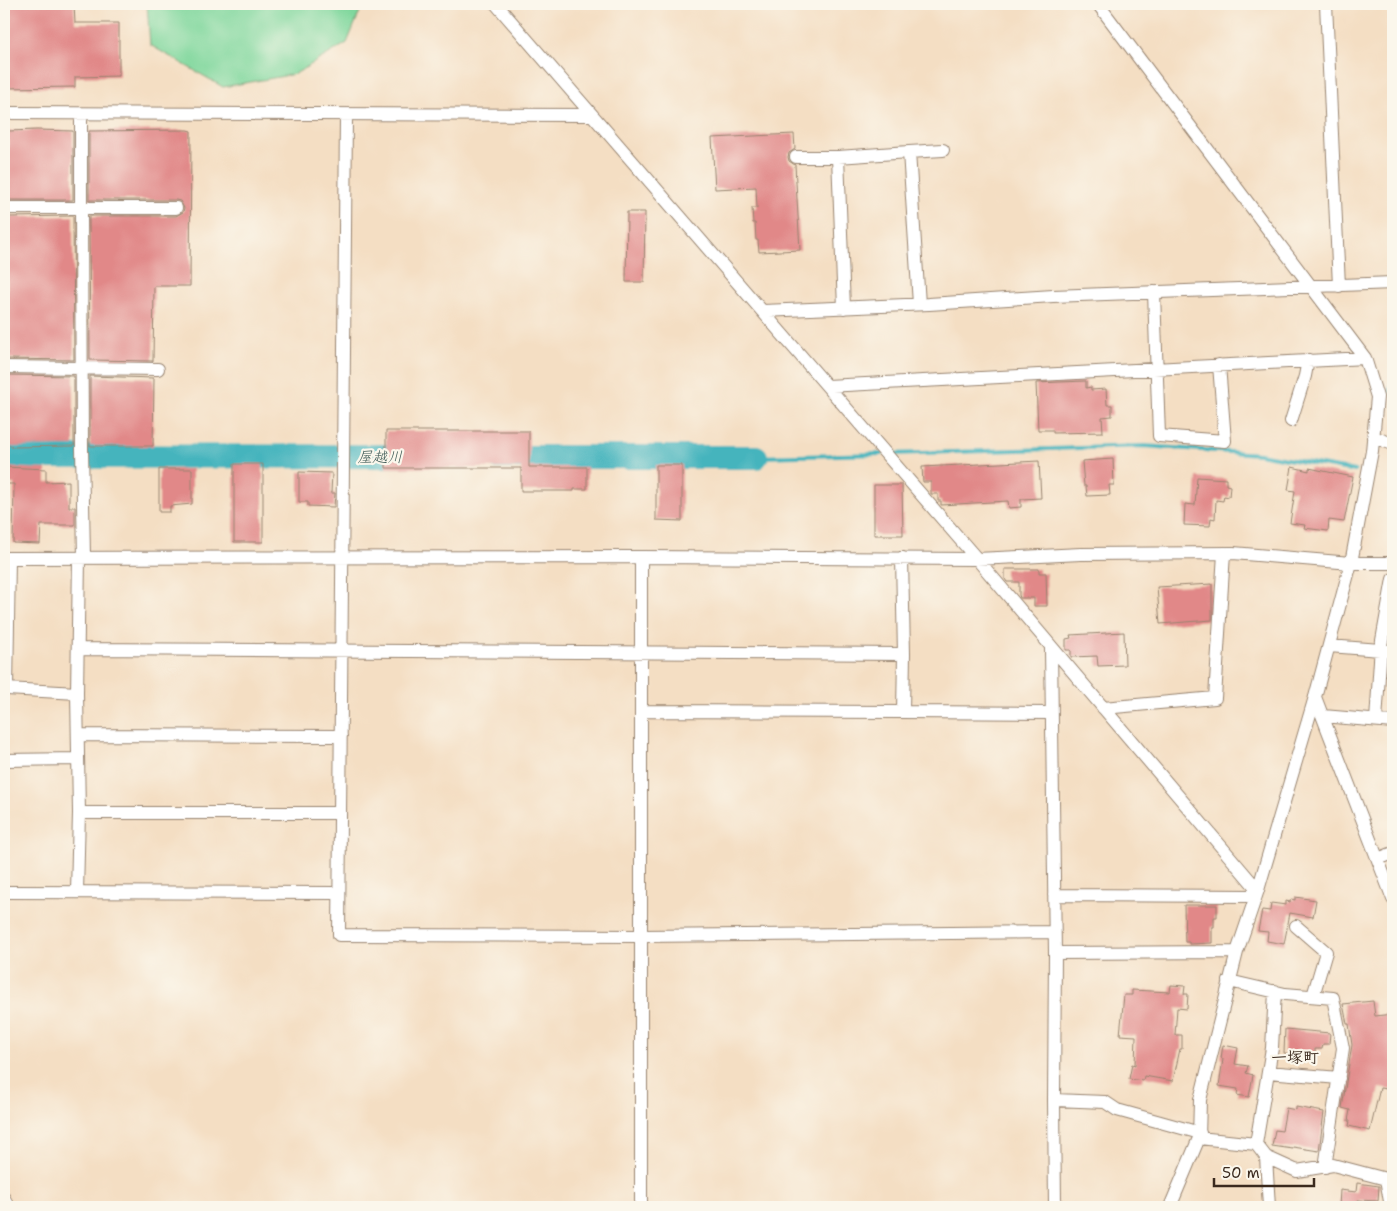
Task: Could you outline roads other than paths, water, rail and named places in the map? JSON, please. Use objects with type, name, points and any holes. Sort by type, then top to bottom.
[{"type":"street","points":[[496,4],[977,558],[1257,892]]},
{"type":"street","points":[[1098,4],[1365,358],[1377,397],[1373,437],[1351,562],[1316,697],[1237,952],[1200,1100],[1199,1136],[1170,1207]]},
{"type":"street","points":[[1326,4],[1340,286]]},
{"type":"street","points":[[4,113],[592,115]]},
{"type":"street","points":[[77,892],[79,813],[77,693],[82,558],[80,114]]},
{"type":"street","points":[[346,114],[340,935],[641,936],[1054,932]]},
{"type":"street","points":[[796,157],[838,157],[943,150]]},
{"type":"street","points":[[909,152],[919,304]]},
{"type":"street","points":[[838,157],[844,308]]},
{"type":"street","points":[[4,208],[176,208]]},
{"type":"street","points":[[763,311],[1154,292],[1393,284]]},
{"type":"street","points":[[1154,292],[1159,436],[1225,441],[1219,365]]},
{"type":"street","points":[[827,386],[1365,358]]},
{"type":"street","points":[[1292,422],[1308,360]]},
{"type":"street","points":[[4,367],[158,369]]},
{"type":"street","points":[[1373,437],[1393,444]]},
{"type":"street","points":[[77,693],[7,689],[6,558],[977,558],[1081,554],[1224,554],[1393,563]]},
{"type":"street","points":[[1103,708],[1215,698],[1224,554]]},
{"type":"street","points":[[640,1207],[641,557]]},
{"type":"street","points":[[902,558],[904,712]]},
{"type":"street","points":[[1376,720],[1387,651],[1393,579]]},
{"type":"street","points":[[1329,646],[1387,651]]},
{"type":"street","points":[[1051,648],[1055,953],[1055,1207]]},
{"type":"street","points":[[78,649],[904,654]]},
{"type":"street","points":[[1316,697],[1393,899]]},
{"type":"street","points":[[641,711],[1051,713]]},
{"type":"street","points":[[1323,716],[1393,722]]},
{"type":"street","points":[[78,735],[341,736]]},
{"type":"street","points":[[4,760],[78,759]]},
{"type":"street","points":[[79,813],[340,813]]},
{"type":"street","points":[[1378,859],[1393,854]]},
{"type":"street","points":[[4,892],[339,893]]},
{"type":"street","points":[[1054,895],[1257,892]]},
{"type":"street","points":[[1296,926],[1326,952],[1314,996]]},
{"type":"street","points":[[1055,953],[1237,952]]},
{"type":"street","points":[[1230,981],[1275,991],[1333,998],[1343,1048],[1325,1166]]},
{"type":"street","points":[[1256,1144],[1272,1048],[1275,991]]},
{"type":"street","points":[[1268,1072],[1339,1078]]},
{"type":"street","points":[[1054,1100],[1105,1102],[1117,1110],[1199,1136],[1256,1144],[1266,1157],[1297,1171],[1333,1165],[1390,1180],[1390,1207]]},
{"type":"street","points":[[1266,1157],[1269,1207]]},
{"type":"street","points":[[4,1198],[8,1207]]},
{"type":"waterway","points":[[1389,392],[1393,383]]},
{"type":"waterway","points":[[889,454],[1144,446],[1259,454],[1355,471]]},
{"type":"waterway","points":[[756,457],[882,454]]},
{"type":"waterway","name":"屋越川","points":[[4,457],[419,456]]},
{"type":"waterway","name":"屋越川","points":[[497,457],[756,457]]},
{"type":"district","name":"一塚町","points":[[1295,1057]]}]
